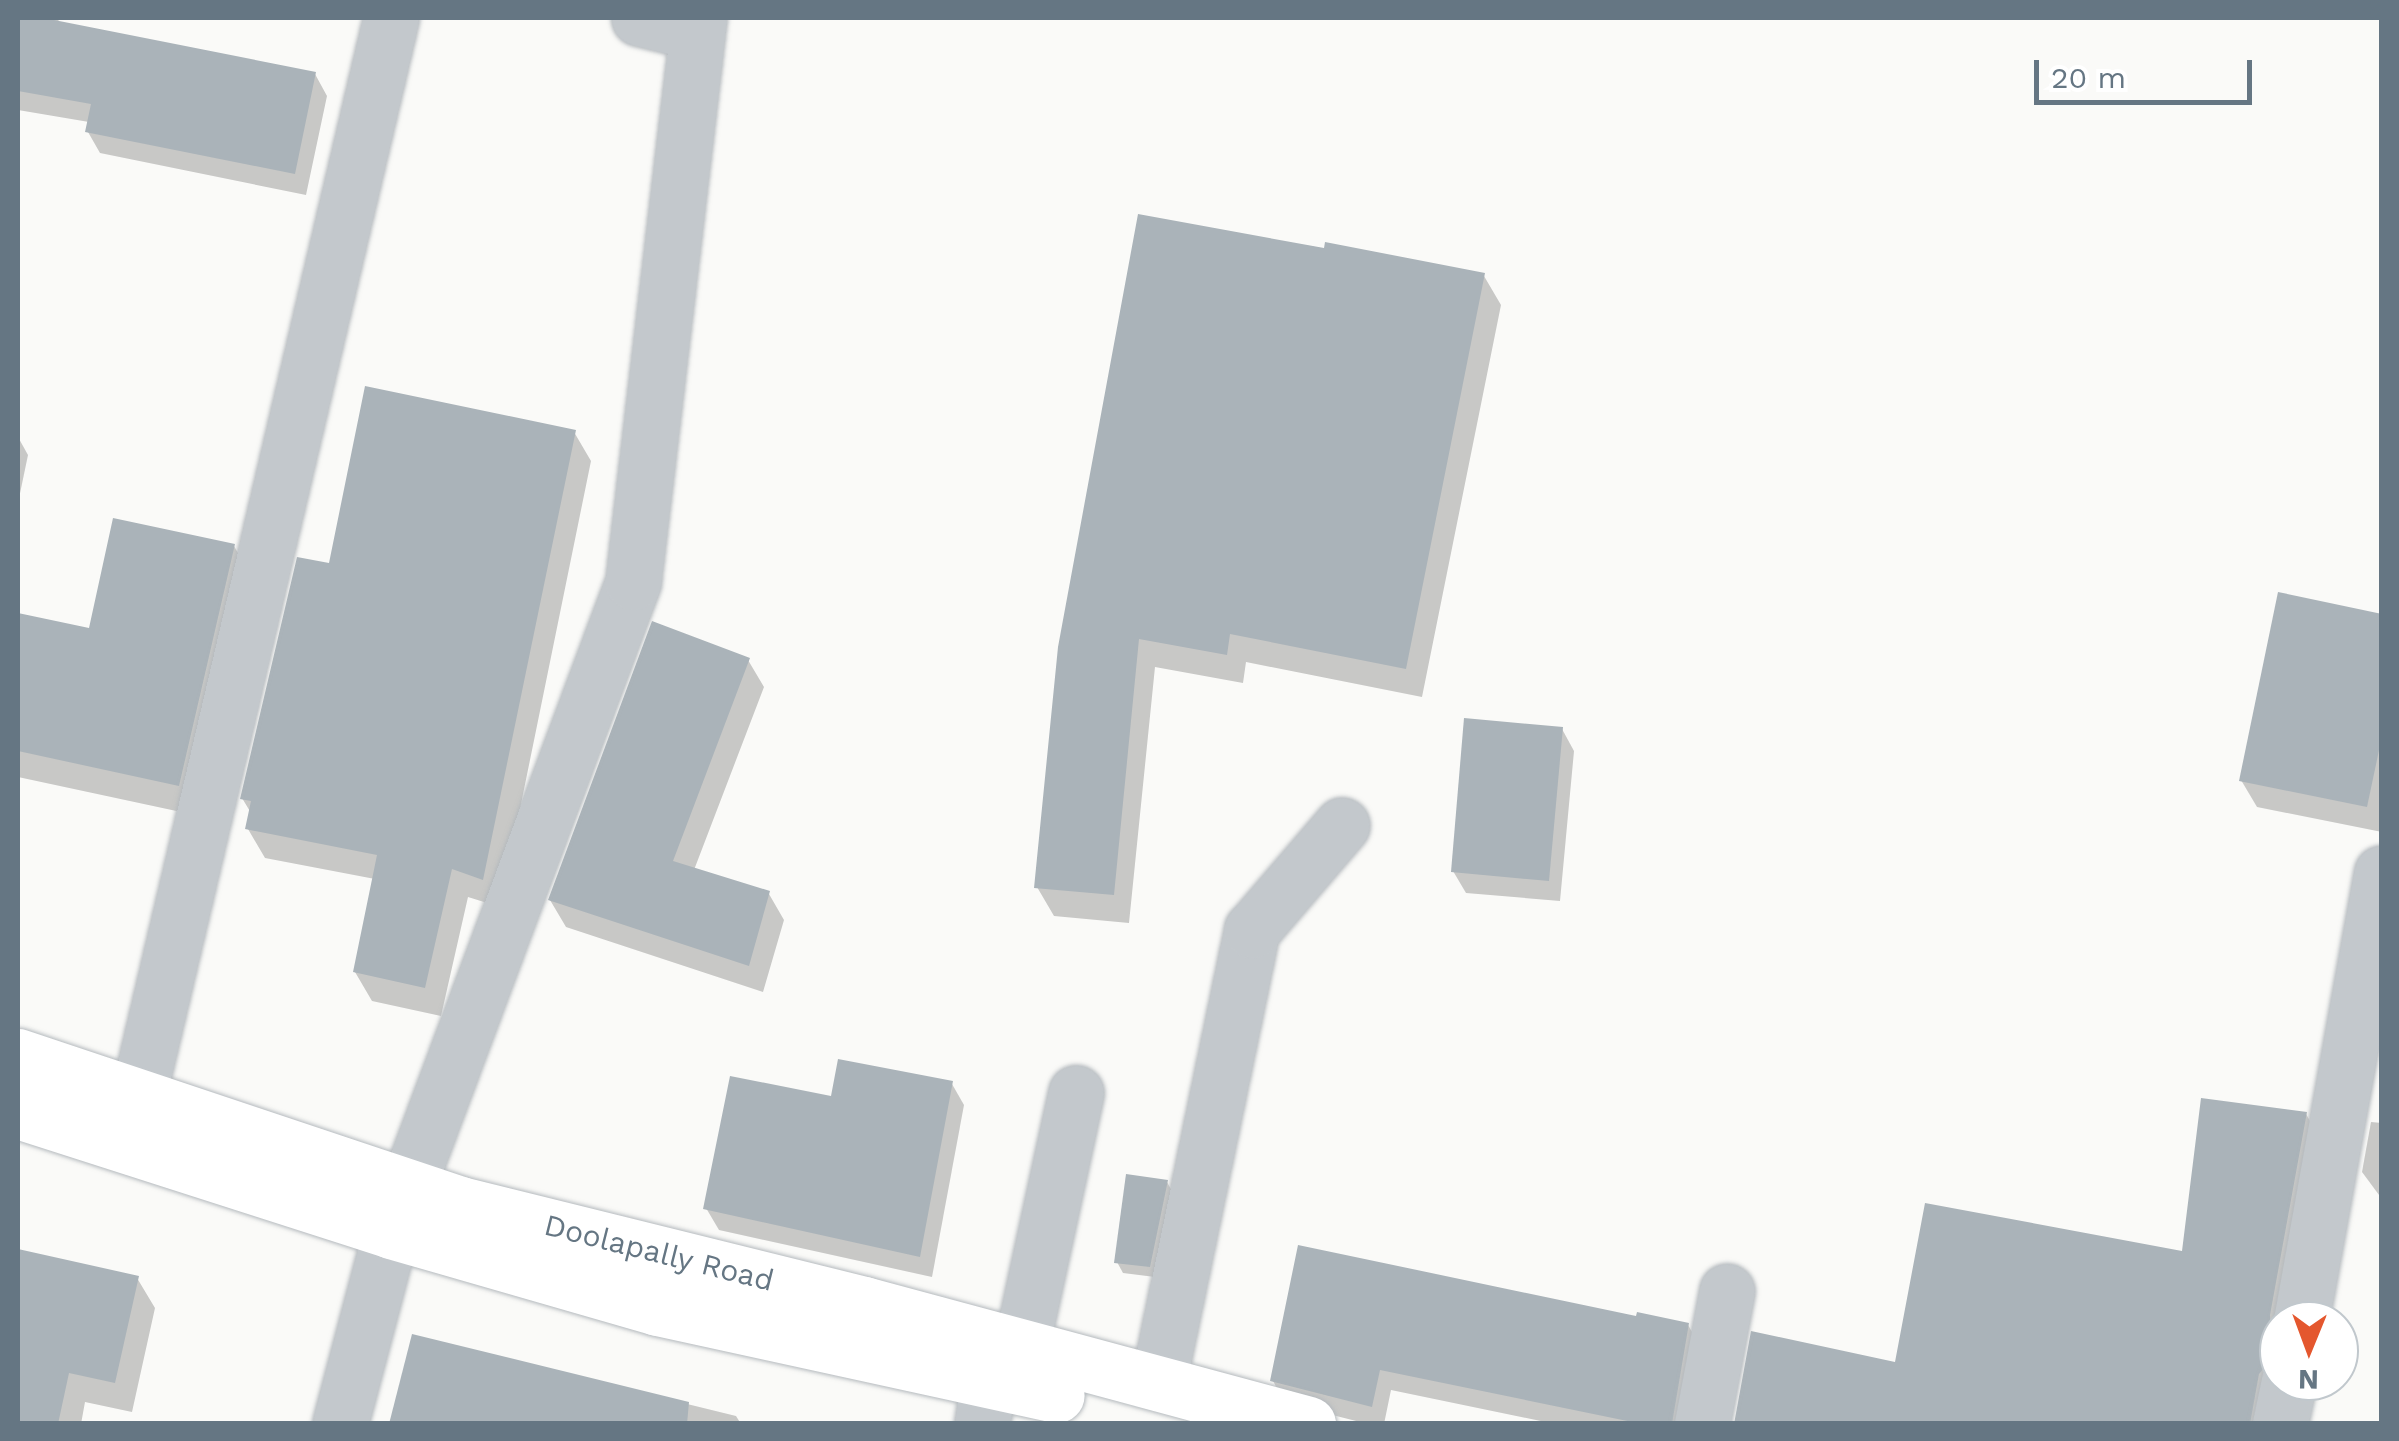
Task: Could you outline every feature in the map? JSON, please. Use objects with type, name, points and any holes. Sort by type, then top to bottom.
[{"type":"main road","name":"Doolapally Road","points":[[18,1056],[138,1096],[399,1209],[657,1308],[997,1383],[1158,1412],[1308,1424]]},
{"type":"main road","name":"Doolapally Road","points":[[18,1111],[399,1209]]},
{"type":"street","points":[[138,1096],[391,18]]},
{"type":"street","points":[[340,1424],[399,1209],[634,582],[698,25],[639,18]]},
{"type":"street","points":[[1158,1412],[1252,930],[1342,826]]},
{"type":"street","points":[[2306,1301],[2382,873]]},
{"type":"street","points":[[997,1383],[1076,1093]]},
{"type":"street","points":[[1702,1424],[1727,1292]]},
{"type":"building","points":[[18,18],[44,18],[316,72],[295,174],[85,132],[91,104],[18,91]]},
{"type":"building","points":[[1138,214],[1324,248],[1325,242],[1485,273],[1406,669],[1230,634],[1227,655],[1139,639],[1114,895],[1034,888],[1058,647]]},
{"type":"building","points":[[365,386],[576,430],[483,880],[452,869],[425,988],[353,972],[377,855],[245,829],[251,801],[240,799],[297,557],[329,563]]},
{"type":"building","points":[[113,518],[235,544],[179,786],[18,751],[18,613],[89,628]]},
{"type":"building","points":[[2278,592],[2382,614],[2382,736],[2367,807],[2239,781]]},
{"type":"building","points":[[652,621],[750,658],[673,861],[770,891],[749,966],[548,900]]},
{"type":"building","points":[[1464,718],[1563,727],[1549,881],[1451,872]]},
{"type":"building","points":[[838,1059],[953,1081],[920,1257],[703,1209],[730,1076],[831,1096]]},
{"type":"building","points":[[2201,1098],[2307,1112],[2273,1301],[2259,1301],[2259,1374],[2250,1424],[1734,1424],[1751,1331],[1895,1362],[1925,1203],[2182,1251]]},
{"type":"building","points":[[1126,1174],[1168,1180],[1150,1267],[1114,1263]]},
{"type":"building","points":[[1298,1245],[1636,1316],[1637,1312],[1689,1323],[1672,1424],[1642,1424],[1380,1370],[1372,1407],[1270,1381]]},
{"type":"building","points":[[18,1249],[139,1276],[115,1383],[69,1373],[58,1424],[18,1424]]},
{"type":"building","points":[[412,1334],[689,1402],[687,1424],[389,1424]]}]
